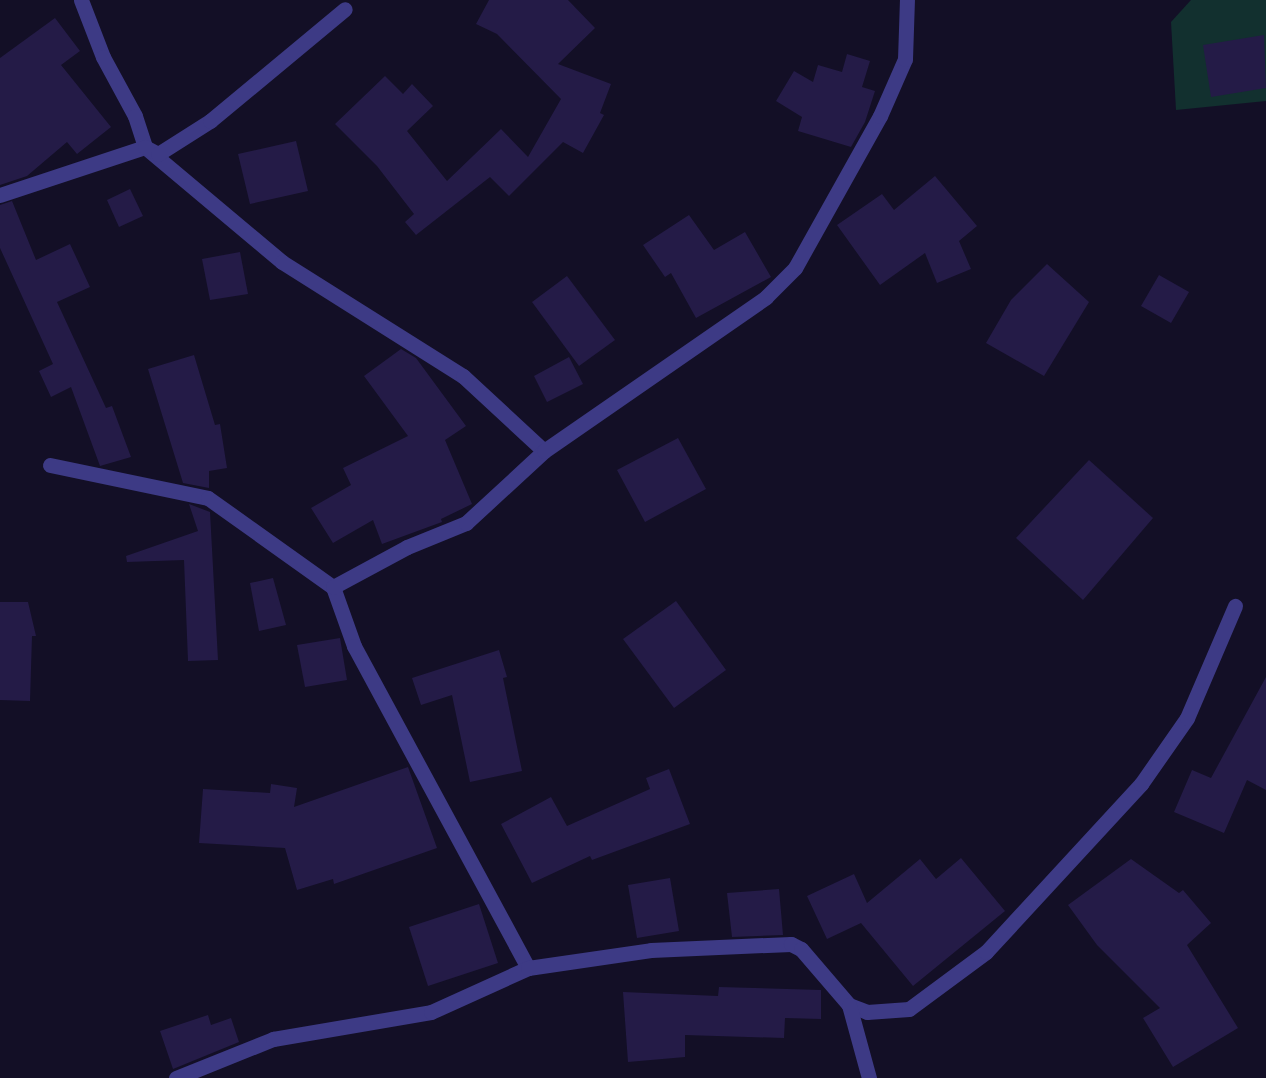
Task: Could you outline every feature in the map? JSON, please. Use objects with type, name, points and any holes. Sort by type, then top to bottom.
[{"type":"street","points":[[81,0],[145,147],[282,262],[463,376],[544,451]]},
{"type":"street","points":[[333,587],[407,547],[466,523],[544,451],[766,297],[795,268],[880,116],[906,59],[906,0]]},
{"type":"street","points":[[0,195],[145,147],[158,154],[210,121],[345,9]]},
{"type":"street","points":[[50,465],[208,498],[333,587],[354,646],[528,968]]},
{"type":"street","points":[[849,1005],[867,1012],[909,1009],[986,952],[1140,784],[1187,718],[1235,606]]},
{"type":"street","points":[[176,1078],[273,1039],[431,1012],[528,968],[651,950],[797,944],[849,1005],[869,1078]]},
{"type":"green space","points":[[1191,0],[1266,0],[1266,101],[1176,110],[1171,22]]},
{"type":"building","points":[[489,0],[568,0],[595,28],[558,64],[611,84],[600,113],[604,115],[583,153],[563,142],[509,196],[490,177],[416,235],[405,222],[414,214],[377,166],[335,124],[385,76],[403,94],[412,84],[433,106],[407,131],[447,181],[501,129],[528,157],[561,99],[497,34],[476,24]]},
{"type":"building","points":[[55,18],[80,51],[61,65],[111,127],[77,154],[67,142],[27,176],[0,185],[0,58]]},
{"type":"building","points":[[1264,35],[1266,88],[1211,97],[1203,45]]},
{"type":"building","points":[[847,54],[870,61],[862,87],[875,91],[865,122],[851,147],[798,131],[802,117],[776,101],[794,71],[813,82],[818,65],[842,72]]},
{"type":"building","points":[[296,141],[308,191],[250,204],[238,154]]},
{"type":"building","points":[[935,176],[977,226],[959,241],[971,269],[937,283],[925,253],[880,285],[837,225],[882,194],[894,210]]},
{"type":"building","points":[[130,189],[143,216],[119,227],[107,200]]},
{"type":"building","points":[[12,201],[36,260],[70,244],[90,287],[57,302],[106,408],[112,406],[131,457],[100,466],[71,387],[51,397],[39,371],[53,364],[0,248],[0,205]]},
{"type":"building","points":[[689,215],[714,250],[745,232],[771,277],[696,318],[671,273],[665,277],[643,245]]},
{"type":"building","points":[[240,252],[248,294],[210,300],[202,259]]},
{"type":"building","points":[[1047,264],[1089,302],[1044,376],[986,343],[1011,300]]},
{"type":"building","points":[[1159,275],[1189,292],[1171,323],[1141,306]]},
{"type":"building","points":[[567,276],[615,340],[579,366],[532,302]]},
{"type":"building","points":[[401,349],[416,358],[466,426],[445,440],[472,504],[441,519],[442,522],[382,544],[373,520],[333,543],[311,508],[351,485],[343,468],[408,436],[364,376]]},
{"type":"building","points":[[194,355],[215,425],[220,424],[227,468],[209,471],[209,488],[183,483],[148,369]]},
{"type":"building","points":[[569,357],[583,384],[547,402],[534,376]]},
{"type":"building","points":[[678,438],[706,489],[645,522],[617,470]]},
{"type":"building","points":[[1089,460],[1153,518],[1083,600],[1016,538]]},
{"type":"building","points":[[189,504],[210,512],[218,660],[188,661],[184,560],[127,562],[126,556],[198,531]]},
{"type":"building","points":[[273,578],[286,625],[259,631],[250,583]]},
{"type":"building","points":[[676,601],[726,670],[674,708],[623,639]]},
{"type":"building","points":[[0,602],[28,602],[36,636],[32,636],[30,701],[0,700]]},
{"type":"building","points":[[340,638],[347,680],[305,687],[297,645]]},
{"type":"building","points":[[499,650],[507,677],[503,678],[522,771],[470,782],[452,695],[421,705],[412,678]]},
{"type":"building","points":[[1266,677],[1266,790],[1247,780],[1224,833],[1174,812],[1192,770],[1211,778]]},
{"type":"building","points":[[408,767],[437,848],[334,884],[333,879],[297,890],[285,848],[199,843],[203,789],[270,793],[271,784],[297,788],[294,807]]},
{"type":"building","points":[[669,769],[690,824],[592,860],[590,856],[532,883],[501,824],[551,797],[567,826],[650,789],[646,778]]},
{"type":"building","points":[[961,858],[1005,911],[913,986],[861,923],[827,939],[807,896],[854,874],[867,903],[920,859],[936,879]]},
{"type":"building","points":[[1131,859],[1179,893],[1183,890],[1211,923],[1187,945],[1238,1028],[1173,1067],[1143,1018],[1160,1008],[1097,945],[1068,905]]},
{"type":"building","points":[[670,878],[679,931],[637,938],[628,885]]},
{"type":"building","points":[[779,889],[783,935],[732,937],[727,893]]},
{"type":"building","points":[[479,904],[498,963],[428,986],[409,927]]},
{"type":"building","points":[[719,987],[821,990],[821,1019],[785,1018],[784,1038],[685,1035],[685,1057],[628,1062],[623,992],[718,996]]},
{"type":"building","points":[[208,1015],[211,1025],[231,1018],[239,1042],[173,1069],[160,1031]]}]
